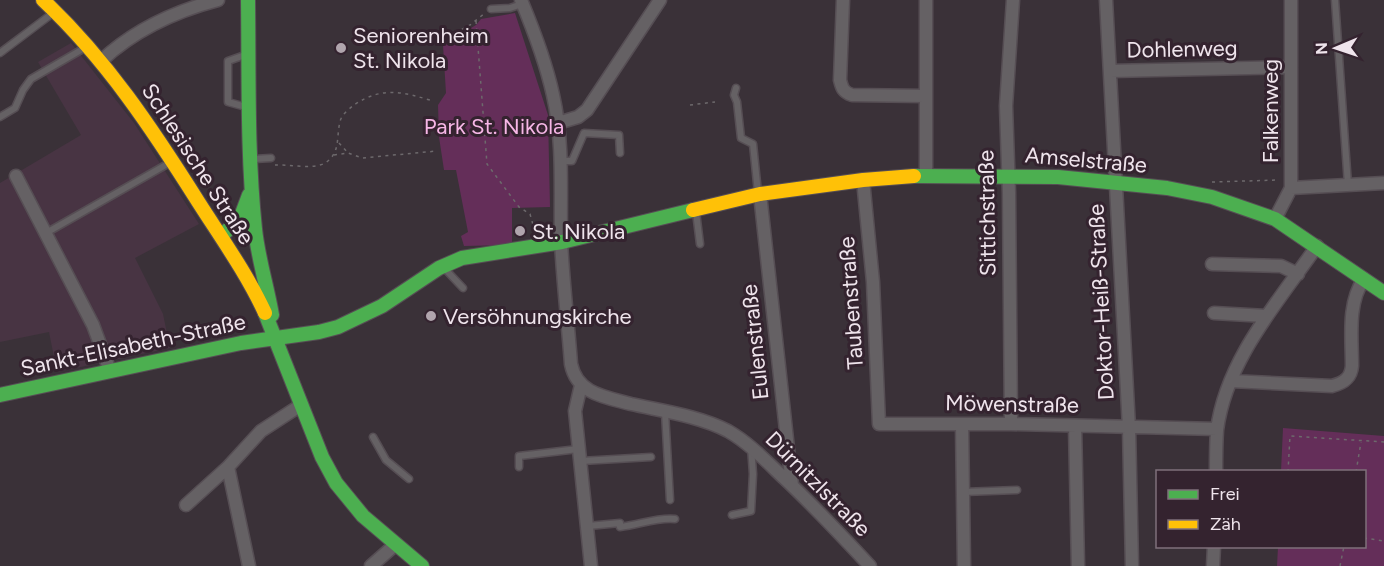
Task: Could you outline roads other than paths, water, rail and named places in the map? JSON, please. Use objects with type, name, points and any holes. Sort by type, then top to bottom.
[{"type":"street","name":"Schlesische Straße","points":[[43,0],[88,46],[141,113],[247,276],[275,338]]},
{"type":"street","points":[[101,61],[128,40],[151,27],[176,14],[218,0]]},
{"type":"street","points":[[248,0],[250,160],[255,233],[268,288],[275,338],[322,457],[334,480],[353,505],[422,566]]},
{"type":"street","points":[[558,123],[578,117],[587,110],[660,0]]},
{"type":"street","points":[[843,0],[840,80],[846,93],[925,96]]},
{"type":"street","points":[[926,0],[926,175]]},
{"type":"street","name":"Sittichstraße","points":[[1011,424],[1006,106],[1013,0]]},
{"type":"street","name":"Doktor-Heiß-Straße","points":[[1106,0],[1129,428],[1132,566]]},
{"type":"street","name":"Falkenweg","points":[[1275,219],[1291,184],[1290,0]]},
{"type":"street","points":[[522,2],[547,73],[558,123],[561,160],[561,242],[571,364],[574,376],[581,385],[575,411],[591,566]]},
{"type":"street","name":"Dohlenweg","points":[[1110,72],[1292,67]]},
{"type":"street","name":"Amselstraße","points":[[443,266],[476,254],[540,247],[759,194],[863,180],[926,175],[1008,175],[1058,177],[1167,188],[1212,197],[1275,219],[1384,292]]},
{"type":"street","points":[[16,176],[93,325],[110,371]]},
{"type":"street","name":"Taubenstraße","points":[[863,180],[873,282],[879,424]]},
{"type":"street","points":[[221,236],[237,224],[246,211],[251,181]]},
{"type":"street","points":[[1291,184],[1384,183]]},
{"type":"street","name":"Eulenstraße","points":[[759,194],[792,485]]},
{"type":"street","points":[[1216,470],[1217,429],[1231,381],[1266,316],[1317,246]]},
{"type":"street","points":[[1212,264],[1281,266],[1298,274]]},
{"type":"street","name":"Sankt-Elisabeth-Straße","points":[[0,395],[110,371],[338,327],[382,306],[443,266]]},
{"type":"street","points":[[1231,381],[1332,386],[1346,381],[1352,366],[1353,306],[1359,285],[1364,279]]},
{"type":"street","points":[[1214,313],[1266,316]]},
{"type":"street","name":"Dürnitzlstraße","points":[[581,385],[603,397],[726,430],[751,447],[792,485],[870,566]]},
{"type":"street","points":[[186,505],[228,467],[261,431],[301,405]]},
{"type":"street","name":"Möwenstraße","points":[[879,424],[1011,424],[1217,429]]},
{"type":"street","points":[[962,425],[964,566]]},
{"type":"street","points":[[1075,426],[1078,566]]},
{"type":"street","points":[[228,467],[249,566]]},
{"type":"street","points":[[371,566],[396,544]]},
{"type":"street","points":[[1214,548],[1214,566]]},
{"type":"lane","points":[[1335,0],[1348,185]]},
{"type":"lane","points":[[491,9],[510,8],[522,2]]},
{"type":"lane","points":[[0,53],[55,10]]},
{"type":"lane","points":[[0,117],[15,108],[31,79],[88,46]]},
{"type":"lane","points":[[249,53],[228,61],[228,102],[249,108]]},
{"type":"lane","points":[[736,88],[734,95],[738,102],[741,138],[753,144],[759,194]]},
{"type":"lane","points":[[561,160],[572,161],[584,133],[619,135],[620,153]]},
{"type":"lane","points":[[250,160],[271,162]]},
{"type":"lane","points":[[46,233],[172,161]]},
{"type":"lane","points":[[696,208],[700,244]]},
{"type":"lane","points":[[443,266],[463,288]]},
{"type":"lane","points":[[665,412],[670,500]]},
{"type":"lane","points":[[372,437],[386,460],[410,479]]},
{"type":"lane","points":[[732,515],[751,511],[753,474],[751,447]]},
{"type":"lane","points":[[519,467],[519,456],[651,457]]},
{"type":"lane","points":[[962,492],[1017,490]]},
{"type":"lane","points":[[588,526],[620,523],[620,527],[651,522],[662,517],[675,519]]},
{"type":"place","name":"Seniorenheim St. Nikola","points":[[341,48]]},
{"type":"place","name":"St. Nikola","points":[[520,231]]},
{"type":"place","name":"Versöhnungskirche","points":[[431,316]]},
{"type":"park label","name":"Park St. Nikola","points":[[494,126]]}]
